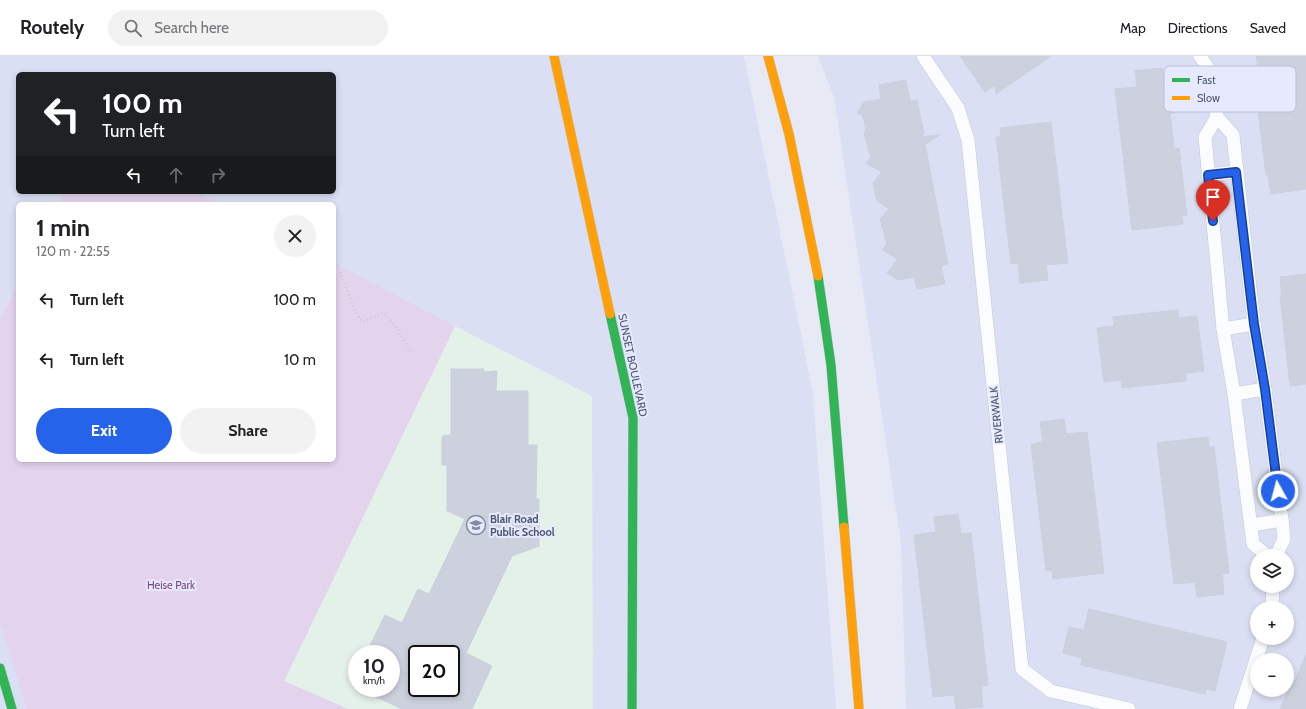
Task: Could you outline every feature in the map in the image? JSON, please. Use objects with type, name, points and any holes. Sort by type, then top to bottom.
[{"type":"street","name":"SUNSET BOULEVARD","points":[[554,56],[633,418],[632,709]]},
{"type":"street","points":[[768,56],[789,134],[816,265],[827,342],[831,373],[859,709]]},
{"type":"street","points":[[0,668],[12,709]]},
{"type":"lane","name":"RIVERWALK","points":[[923,56],[958,108],[968,140],[1022,669],[1051,691],[1129,709]]},
{"type":"lane","points":[[1200,56],[1207,66]]},
{"type":"lane","points":[[1216,112],[1217,117],[1233,135],[1254,324],[1265,389],[1282,520],[1284,539],[1279,549]]},
{"type":"lane","points":[[1217,117],[1205,137],[1223,329],[1234,394],[1254,544],[1260,549]]},
{"type":"lane","points":[[1208,175],[1236,172]]},
{"type":"lane","points":[[1223,329],[1254,324]]},
{"type":"lane","points":[[1234,394],[1265,389]]},
{"type":"lane","points":[[1252,525],[1282,520]]},
{"type":"lane","points":[[1240,709],[1261,645]]},
{"type":"path","points":[[340,272],[356,312],[362,322],[383,313],[392,321],[411,352]]},
{"type":"path","points":[[338,709],[341,706]]},
{"type":"shaded area","points":[[0,56],[744,56],[813,393],[836,709],[0,709]]},
{"type":"shaded area","points":[[818,56],[1306,56],[1306,709],[906,709],[901,543],[834,97]]},
{"type":"shaded area","name":"Blair Road Public School","points":[[455,326],[592,396],[593,709],[348,709],[284,681]]},
{"type":"green space","points":[[64,194],[200,194],[215,202],[60,202]]},
{"type":"green space","name":"Heise Park","points":[[336,264],[455,326],[284,681],[348,709],[27,709],[0,623],[0,319],[16,288],[16,462],[336,462]]},
{"type":"building","points":[[960,56],[1051,56],[996,94],[995,85],[985,92]]},
{"type":"building","points":[[1256,56],[1306,56],[1306,189],[1271,194],[1268,175],[1266,175],[1258,112],[1296,112],[1296,66],[1258,66]]},
{"type":"building","points":[[1162,68],[1164,81],[1164,112],[1175,113],[1170,113],[1174,148],[1179,148],[1187,215],[1182,215],[1183,224],[1132,230],[1115,89],[1137,87],[1135,71]]},
{"type":"building","points":[[906,80],[910,101],[917,100],[924,134],[919,137],[940,135],[925,144],[948,264],[941,266],[945,284],[917,289],[914,277],[898,280],[887,273],[898,259],[882,250],[887,244],[880,219],[889,209],[877,201],[873,183],[882,172],[866,163],[871,157],[864,133],[866,130],[863,116],[857,113],[864,102],[881,99],[879,85]]},
{"type":"building","points":[[1051,122],[1068,263],[1046,265],[1048,280],[1020,283],[1018,263],[1011,264],[996,137],[1001,137],[1000,128]]},
{"type":"building","points":[[1306,274],[1306,384],[1290,386],[1280,296],[1282,296],[1280,277]]},
{"type":"building","points":[[1178,310],[1179,318],[1197,316],[1204,371],[1186,373],[1186,381],[1122,388],[1121,380],[1104,382],[1097,328],[1114,326],[1113,317]]},
{"type":"building","points":[[451,369],[484,369],[484,372],[497,371],[496,391],[528,391],[528,445],[537,445],[536,499],[539,499],[539,546],[512,556],[466,653],[492,666],[472,709],[402,709],[376,697],[400,697],[400,645],[370,645],[385,615],[402,623],[418,589],[429,594],[465,519],[447,511],[447,465],[442,465],[442,436],[451,435]]},
{"type":"building","points":[[1064,419],[1066,434],[1087,432],[1104,573],[1053,579],[1052,570],[1046,571],[1031,444],[1043,442],[1040,422]]},
{"type":"building","points":[[1208,437],[1209,447],[1214,446],[1229,573],[1222,574],[1224,594],[1197,597],[1195,582],[1174,584],[1157,443]]},
{"type":"building","points":[[958,514],[961,534],[971,533],[988,685],[981,686],[983,707],[956,709],[954,695],[933,697],[914,535],[936,532],[934,517]]},
{"type":"building","points":[[1089,609],[1227,642],[1215,691],[1206,689],[1205,694],[1081,665],[1082,658],[1063,653],[1069,627],[1084,630]]},
{"type":"building","points":[[1306,655],[1306,709],[1280,709],[1285,697],[1294,697],[1294,683]]},
{"type":"traffic: fast","points":[[818,276],[831,365],[844,527]]},
{"type":"traffic: fast","points":[[610,314],[633,418],[632,709]]},
{"type":"traffic: fast","points":[[0,668],[12,709]]},
{"type":"traffic: slow","points":[[554,56],[610,314]]},
{"type":"traffic: slow","points":[[768,56],[789,134],[818,276]]},
{"type":"traffic: slow","points":[[844,527],[859,709]]},
{"type":"place","name":"Blair Road Public School","points":[[476,525]]},
{"type":"route","points":[[1213,221],[1208,175],[1236,172],[1254,324],[1265,389],[1278,491]]}]
